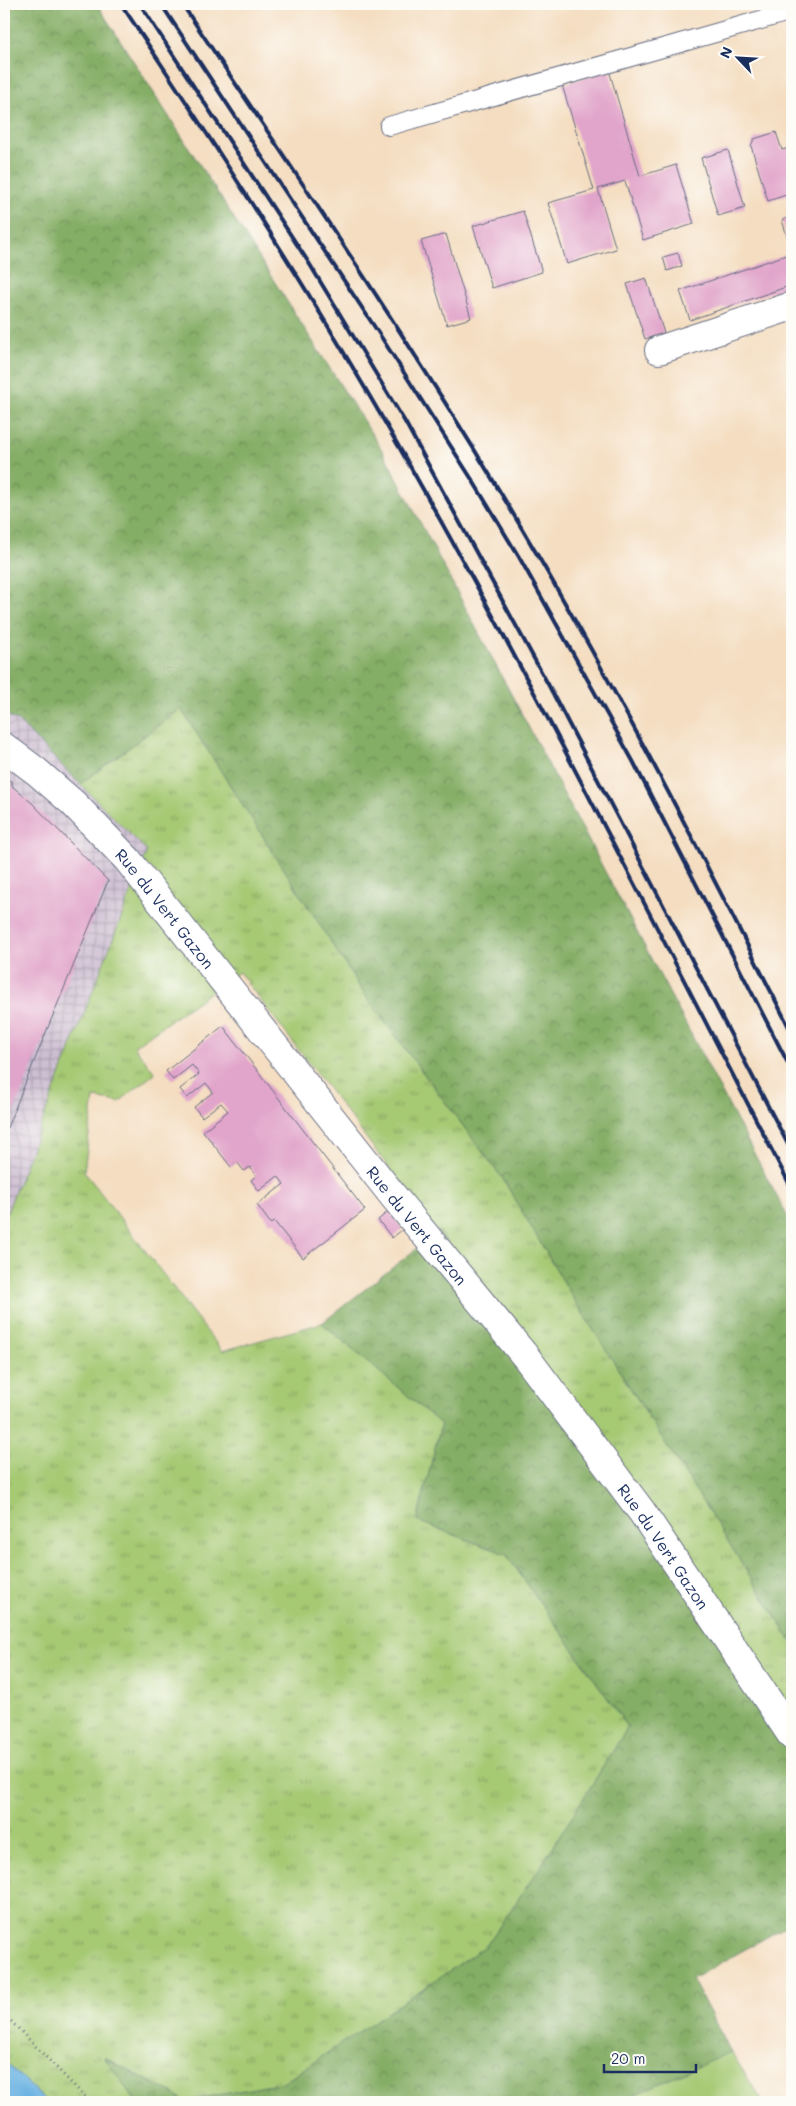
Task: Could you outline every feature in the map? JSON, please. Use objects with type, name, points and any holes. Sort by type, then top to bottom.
[{"type":"street","points":[[659,350],[792,306]]},
{"type":"street","name":"Rue du Vert Gazon","points":[[4,747],[73,804],[127,858],[388,1190],[526,1357],[642,1512],[792,1736]]},
{"type":"lane","points":[[389,126],[792,11]]},
{"type":"path","points":[[4,2014],[90,2102]]},
{"type":"shaded area","points":[[4,713],[19,722],[147,851],[4,1220]]},
{"type":"green space","points":[[4,4],[97,4],[382,450],[792,1225],[792,1642],[575,1301],[503,1179],[367,998],[181,709],[80,784],[19,722],[4,713]]},
{"type":"green space","points":[[181,709],[367,998],[503,1179],[575,1301],[792,1642],[792,1721],[422,1211],[239,972],[134,1046],[155,1073],[119,1102],[94,1098],[84,1171],[222,1351],[322,1323],[441,1424],[417,1521],[506,1554],[628,1727],[541,1866],[486,1946],[283,2083],[186,2101],[106,2058],[136,2102],[47,2102],[4,2061],[4,1220],[147,851],[80,784]]},
{"type":"green space","points":[[439,1231],[792,1721],[792,1923],[692,1979],[731,2052],[618,2102],[136,2102],[104,2057],[186,2101],[283,2083],[486,1946],[541,1866],[628,1727],[506,1554],[417,1521],[441,1424],[322,1323]]},
{"type":"green space","points":[[731,2052],[763,2102],[618,2102]]},
{"type":"water","points":[[4,2061],[47,2102],[4,2102]]},
{"type":"building","points":[[609,70],[640,176],[676,165],[694,224],[643,240],[625,181],[598,189],[616,249],[567,264],[548,203],[594,190],[562,85]]},
{"type":"building","points":[[776,132],[782,150],[792,147],[792,193],[768,201],[751,146],[754,139]]},
{"type":"building","points":[[728,150],[745,208],[718,216],[701,158]]},
{"type":"building","points":[[523,211],[542,272],[492,288],[473,226]]},
{"type":"building","points":[[792,216],[792,252],[782,220]]},
{"type":"building","points":[[446,234],[471,318],[447,325],[421,241]]},
{"type":"building","points":[[678,253],[682,266],[667,271],[663,257]]},
{"type":"building","points":[[792,253],[792,285],[690,320],[680,291]]},
{"type":"building","points":[[646,278],[664,333],[645,339],[627,284]]},
{"type":"building","points":[[4,777],[12,782],[12,786],[32,803],[108,881],[4,1135]]},
{"type":"building","points":[[223,1026],[365,1210],[303,1258],[274,1221],[271,1224],[257,1205],[284,1184],[278,1176],[259,1191],[251,1180],[256,1176],[250,1167],[244,1171],[237,1162],[231,1167],[203,1131],[228,1111],[221,1103],[202,1117],[194,1107],[213,1092],[206,1083],[187,1098],[180,1089],[199,1074],[192,1065],[173,1080],[166,1071]]},
{"type":"building","points":[[389,1211],[403,1229],[392,1238],[378,1220]]},
{"type":"railway","points":[[121,4],[260,216],[327,324],[444,526],[595,809],[792,1189]]},
{"type":"railway","points":[[140,4],[309,263],[405,422],[549,686],[792,1152]]},
{"type":"railway","points":[[161,4],[378,332],[519,557],[633,761],[792,1071]]},
{"type":"railway","points":[[182,4],[376,295],[488,472],[529,541],[608,679],[646,750],[792,1033]]}]
